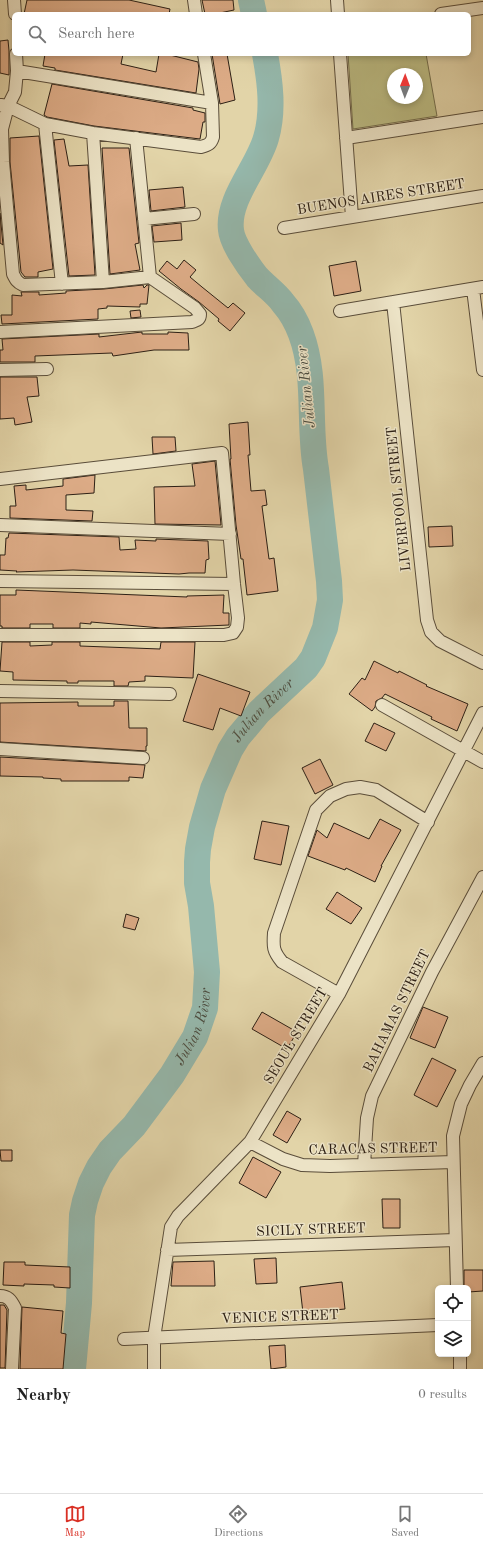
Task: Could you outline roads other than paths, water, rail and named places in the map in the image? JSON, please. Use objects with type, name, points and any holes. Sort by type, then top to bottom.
[{"type":"street","points":[[14,0],[15,12]]},
{"type":"street","points":[[337,0],[338,12]]},
{"type":"street","points":[[191,1],[195,12]]},
{"type":"street","points":[[455,12],[483,8]]},
{"type":"street","points":[[0,332],[160,325],[192,322],[200,318],[200,314],[195,308],[150,277],[103,282],[62,284],[23,284],[18,282],[13,274],[6,250],[2,162],[2,128],[4,106],[15,92],[17,71],[16,56]]},
{"type":"street","points":[[4,106],[45,124],[93,133],[201,147],[209,145],[212,142],[213,137],[212,103],[204,56]]},
{"type":"street","points":[[340,56],[352,217]]},
{"type":"street","points":[[17,71],[212,103]]},
{"type":"street","points":[[346,138],[483,117]]},
{"type":"street","points":[[45,124],[62,284]]},
{"type":"street","points":[[93,133],[103,282]]},
{"type":"street","points":[[136,138],[150,277]]},
{"type":"street","name":"BUENOS AIRES STREET","points":[[284,228],[483,196]]},
{"type":"street","points":[[144,219],[194,214]]},
{"type":"street","points":[[340,312],[478,288],[483,370]]},
{"type":"street","name":"LIVERPOOL STREET","points":[[393,302],[427,620],[431,632],[440,641],[483,663]]},
{"type":"street","points":[[0,370],[47,369]]},
{"type":"street","points":[[0,479],[222,452],[238,618],[237,627],[233,633],[224,635],[0,635]]},
{"type":"street","points":[[0,525],[230,534]]},
{"type":"street","points":[[0,581],[234,584]]},
{"type":"street","points":[[0,691],[170,694]]},
{"type":"street","points":[[382,705],[483,762]]},
{"type":"street","name":"SEOUL STREET","points":[[154,1369],[154,1338],[171,1227],[178,1216],[250,1142],[339,994],[483,713]]},
{"type":"street","points":[[0,749],[143,758]]},
{"type":"street","points":[[339,994],[282,962],[276,954],[273,946],[274,933],[316,810],[330,796],[346,789],[360,787],[376,790],[428,822]]},
{"type":"street","name":"BAHAMAS STREET","points":[[364,1165],[367,1118],[372,1096],[432,972],[483,877]]},
{"type":"street","points":[[457,1285],[453,1136],[461,1104],[483,1063]]},
{"type":"street","name":"CARACAS STREET","points":[[250,1142],[283,1159],[302,1165],[364,1165],[453,1162]]},
{"type":"street","name":"SICILY STREET","points":[[167,1250],[455,1240]]},
{"type":"street","points":[[0,1296],[6,1296],[15,1308],[12,1369]]},
{"type":"street","name":"VENICE STREET","points":[[124,1339],[435,1325]]},
{"type":"street","points":[[460,1357],[460,1369]]},
{"type":"waterway","name":"Julian River","points":[[251,0],[254,12]]},
{"type":"waterway","name":"Julian River","points":[[73,1369],[79,1303],[82,1215],[91,1183],[99,1167],[110,1151],[134,1126],[172,1075],[195,1037],[205,1008],[207,972],[201,906],[197,883],[197,862],[202,827],[213,789],[230,750],[238,737],[259,712],[306,668],[313,658],[325,628],[330,600],[314,452],[311,384],[306,350],[296,322],[280,299],[257,277],[241,255],[234,241],[231,230],[231,218],[238,195],[262,149],[268,128],[271,107],[265,56]]}]
